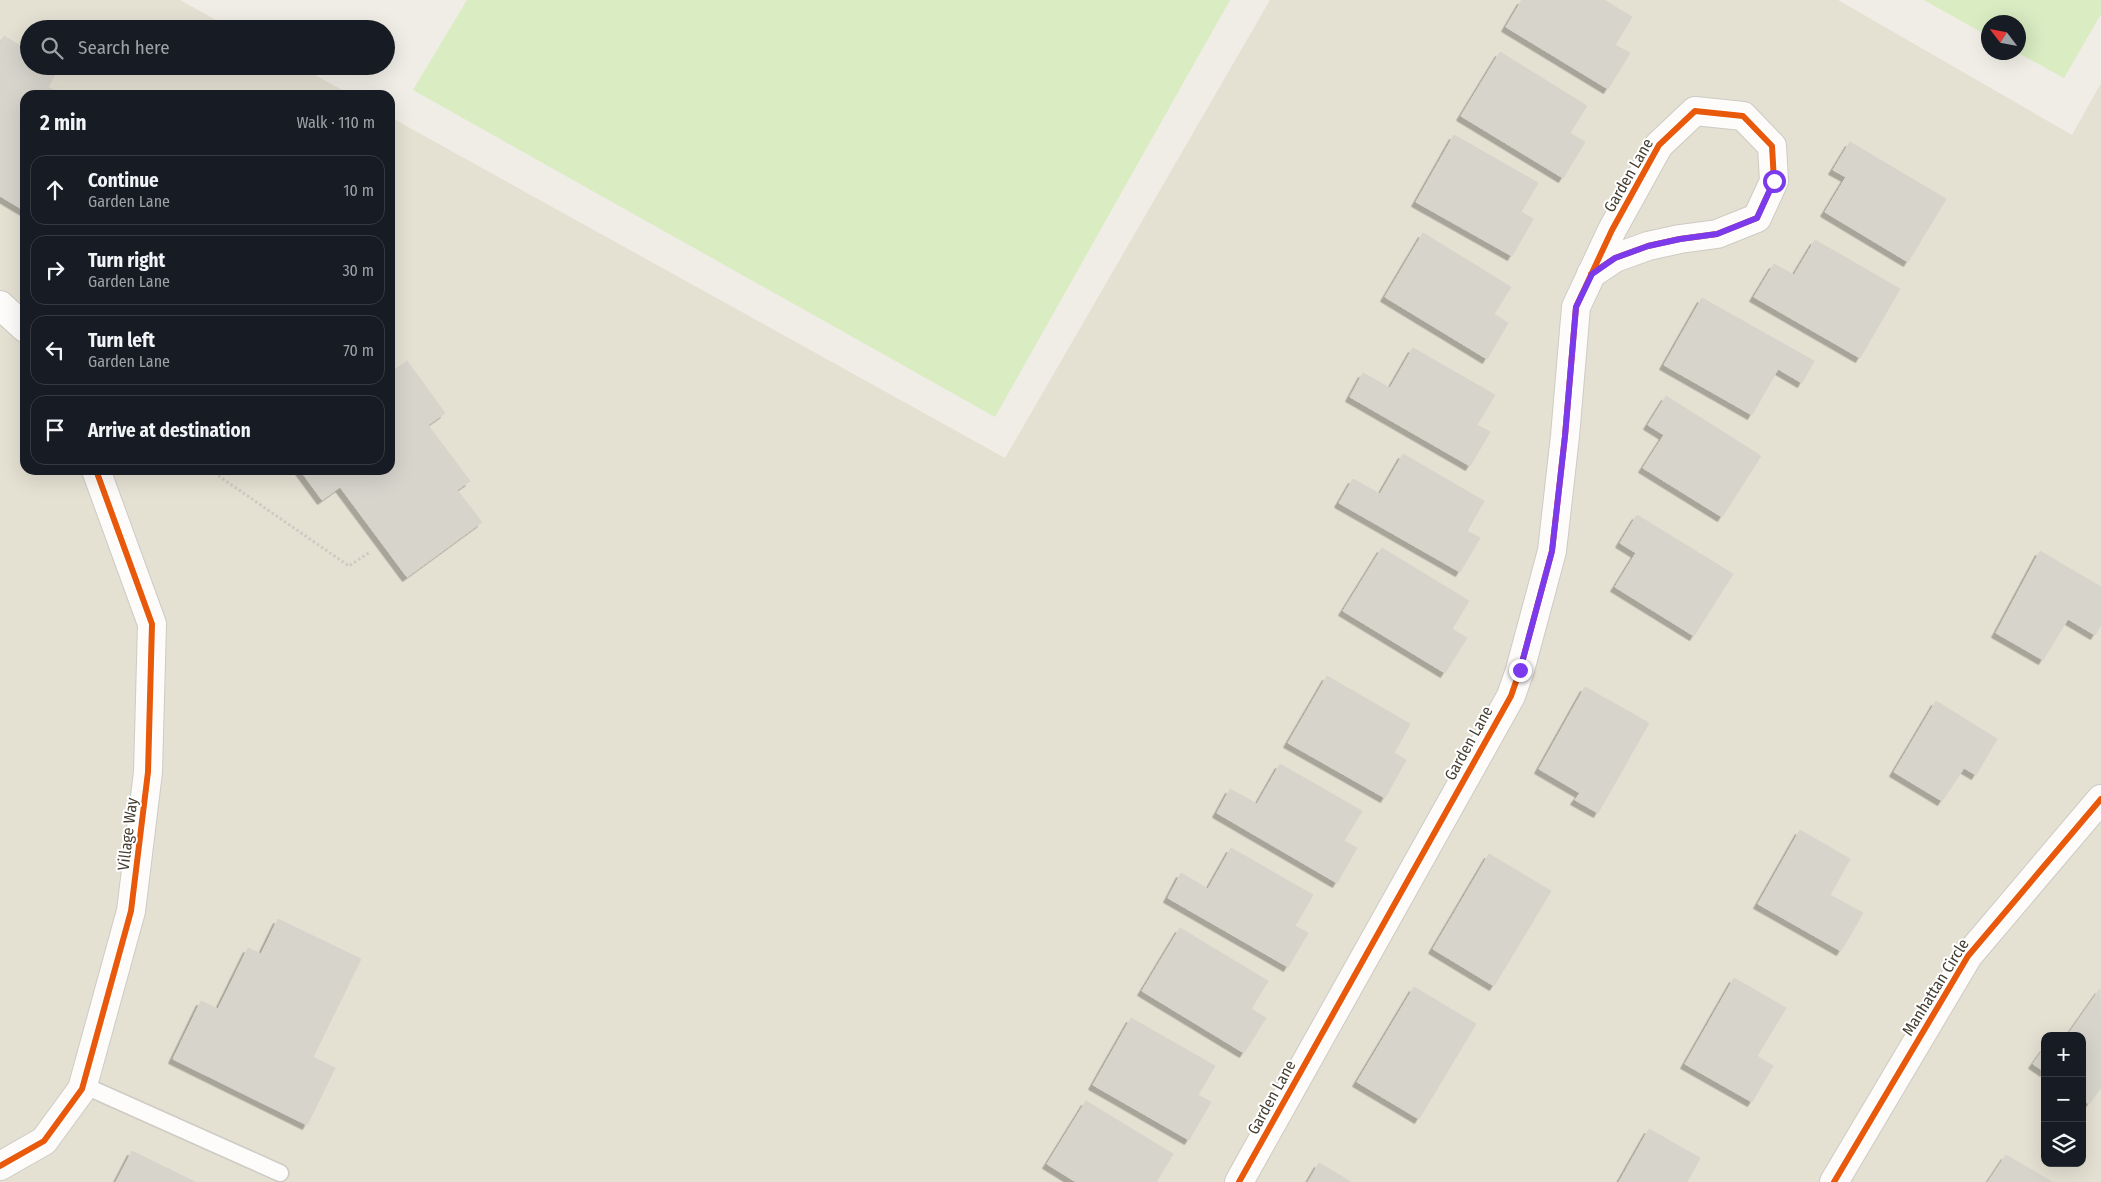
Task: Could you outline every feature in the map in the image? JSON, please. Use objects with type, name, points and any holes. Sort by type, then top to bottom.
[{"type":"street","name":"Garden Lane","points":[[1239,1182],[1511,696],[1520,670],[1552,551],[1565,436],[1576,307],[1612,230],[1659,145],[1694,111],[1743,116],[1772,146],[1774,181],[1757,218],[1717,234],[1648,246],[1615,258],[1592,274]]},
{"type":"street","points":[[0,305],[20,323]]},
{"type":"street","name":"Village Way","points":[[0,1166],[44,1141],[83,1085],[131,911],[148,772],[152,624],[98,475]]},
{"type":"street","name":"Manhattan Circle","points":[[1834,1182],[1968,956],[2101,799]]},
{"type":"lane","points":[[83,1085],[280,1173]]},
{"type":"path","points":[[217,475],[349,566],[370,552]]},
{"type":"shaded area","points":[[0,0],[180,0],[216,20],[20,20],[20,75],[315,75],[342,90],[20,90],[20,475],[395,475],[395,120],[1005,458],[1270,0],[1838,0],[2072,135],[2101,83],[2101,1182],[0,1182]]},
{"type":"green space","points":[[467,0],[1230,0],[995,417],[413,90]]},
{"type":"green space","points":[[1924,0],[2101,0],[2101,14],[2064,78],[2026,57],[2026,15],[1981,15],[1981,32]]},
{"type":"building","points":[[1522,0],[1604,0],[1632,17],[1615,45],[1630,53],[1608,89],[1506,27]]},
{"type":"building","points":[[4,36],[20,46],[20,75],[55,75],[48,87],[53,90],[20,90],[20,208],[0,196],[0,43]]},
{"type":"building","points":[[1500,52],[1587,106],[1570,133],[1585,142],[1563,178],[1461,116]]},
{"type":"building","points":[[1454,135],[1538,183],[1521,212],[1533,219],[1512,256],[1416,202]]},
{"type":"building","points":[[1850,142],[1946,199],[1908,262],[1825,212],[1846,177],[1833,170]]},
{"type":"building","points":[[1423,233],[1511,287],[1494,314],[1508,323],[1487,359],[1385,297]]},
{"type":"building","points":[[1815,240],[1900,289],[1860,358],[1754,297],[1774,264],[1794,275]]},
{"type":"building","points":[[1702,298],[1814,361],[1802,383],[1778,369],[1752,415],[1664,365]]},
{"type":"building","points":[[1413,348],[1495,395],[1477,425],[1490,432],[1470,466],[1350,397],[1363,373],[1390,388]]},
{"type":"building","points":[[407,361],[445,413],[428,425],[470,481],[457,490],[482,522],[407,577],[340,487],[322,500],[304,475],[395,475],[395,369]]},
{"type":"building","points":[[1666,396],[1761,456],[1722,517],[1643,468],[1664,435],[1648,425]]},
{"type":"building","points":[[1403,454],[1484,501],[1467,531],[1480,538],[1460,572],[1339,503],[1353,479],[1380,494]]},
{"type":"building","points":[[1637,515],[1733,574],[1694,636],[1615,587],[1636,553],[1620,543]]},
{"type":"building","points":[[1382,548],[1469,601],[1452,629],[1467,638],[1445,673],[1343,611]]},
{"type":"building","points":[[2040,551],[2101,587],[2101,625],[2095,635],[2068,619],[2043,660],[1996,633]]},
{"type":"building","points":[[1327,676],[1410,724],[1394,753],[1406,760],[1385,798],[1288,743]]},
{"type":"building","points":[[1585,687],[1649,723],[1598,813],[1575,800],[1580,793],[1539,769]]},
{"type":"building","points":[[1936,701],[1997,739],[1976,775],[1964,768],[1942,801],[1894,772]]},
{"type":"building","points":[[1280,764],[1362,811],[1344,841],[1357,848],[1337,883],[1217,813],[1230,789],[1257,804]]},
{"type":"building","points":[[1800,830],[1850,859],[1830,895],[1863,913],[1841,951],[1758,904]]},
{"type":"building","points":[[1231,848],[1313,895],[1295,926],[1308,933],[1288,967],[1168,898],[1181,873],[1208,889]]},
{"type":"building","points":[[1489,854],[1551,891],[1494,986],[1433,949]]},
{"type":"building","points":[[278,919],[361,959],[313,1057],[335,1068],[307,1125],[173,1059],[201,1001],[218,1009],[248,948],[261,954]]},
{"type":"building","points":[[1180,928],[1268,981],[1251,1009],[1266,1018],[1244,1053],[1142,991]]},
{"type":"building","points":[[1734,978],[1786,1008],[1757,1056],[1773,1066],[1752,1102],[1685,1064]]},
{"type":"building","points":[[1414,987],[1476,1024],[1419,1119],[1357,1082]]},
{"type":"building","points":[[2100,989],[2101,1088],[2089,1104],[2086,1102],[2086,1032],[2070,1032]]},
{"type":"building","points":[[1131,1018],[1215,1066],[1198,1095],[1211,1102],[1189,1140],[1093,1085]]},
{"type":"building","points":[[2041,1053],[2041,1069],[2033,1064]]},
{"type":"building","points":[[1086,1101],[1173,1154],[1156,1182],[1076,1182],[1047,1164]]},
{"type":"building","points":[[1649,1129],[1700,1158],[1687,1182],[1619,1182]]},
{"type":"building","points":[[132,1151],[195,1182],[116,1182]]},
{"type":"building","points":[[2006,1155],[2052,1182],[1988,1182]]},
{"type":"building","points":[[1319,1163],[1351,1182],[1308,1182]]},
{"type":"cycle path","points":[[1239,1182],[1511,696],[1520,670],[1552,551],[1565,436],[1576,307],[1612,230],[1659,145],[1695,111],[1743,116],[1772,146],[1774,181],[1757,218],[1717,234],[1648,246],[1615,258],[1591,274]]},
{"type":"cycle path","points":[[0,1166],[44,1141],[82,1089],[131,911],[148,772],[152,624],[98,475]]},
{"type":"cycle path","points":[[1834,1182],[1968,956],[2101,799]]},
{"type":"route","points":[[1520,670],[1552,551],[1565,436],[1576,307],[1592,274],[1615,258],[1648,246],[1717,234],[1757,218],[1774,181]]}]
